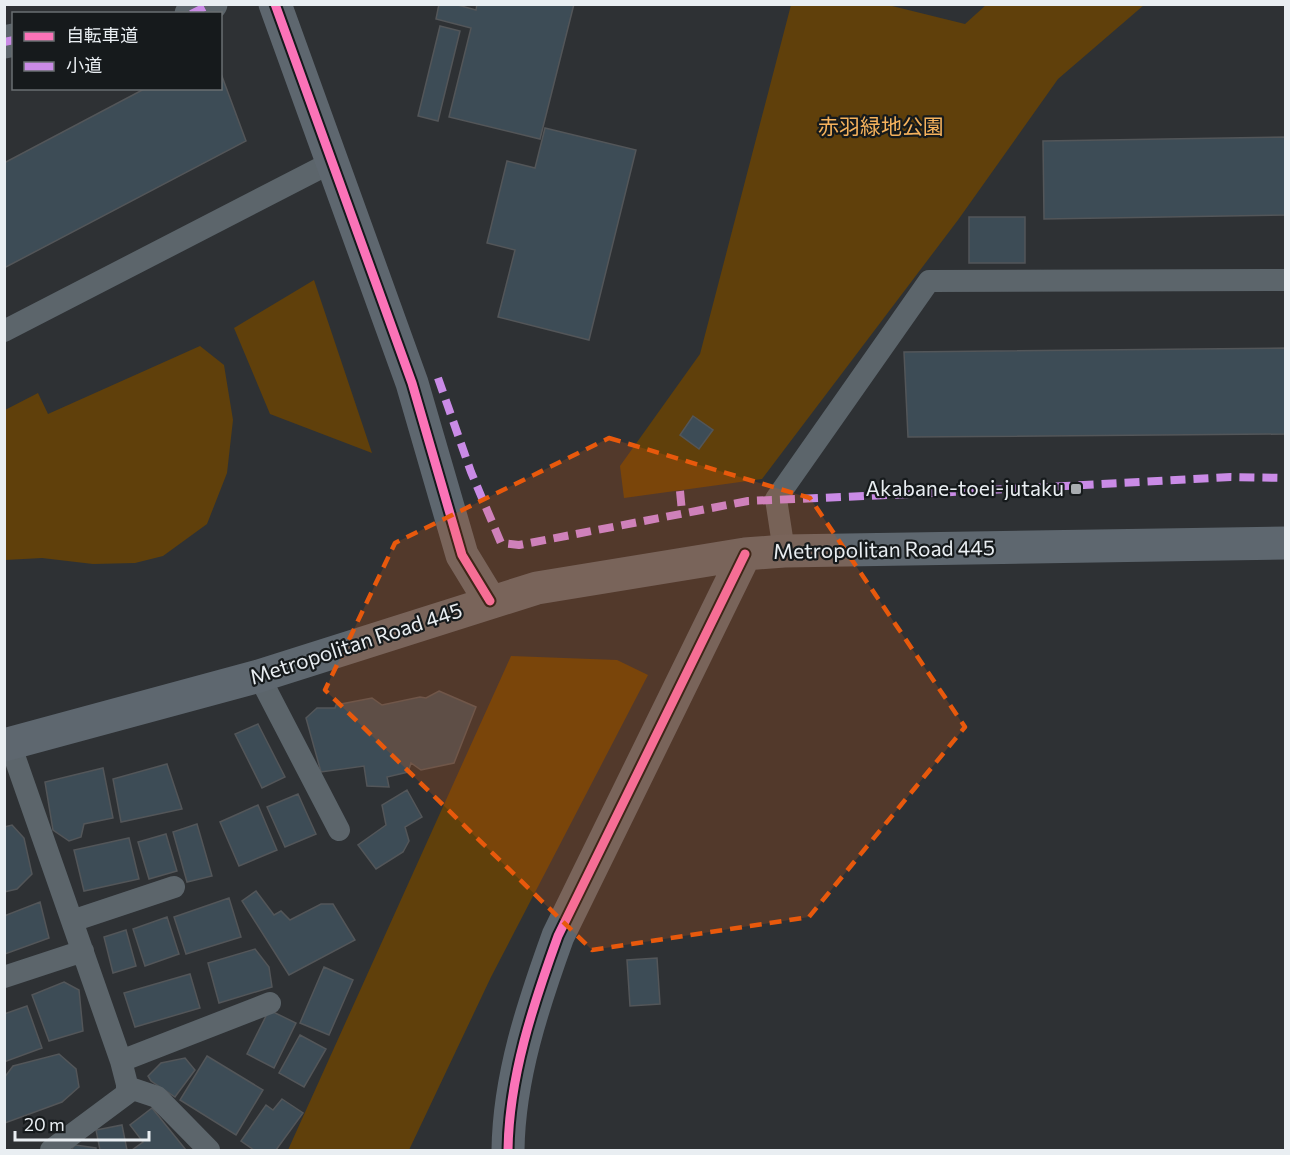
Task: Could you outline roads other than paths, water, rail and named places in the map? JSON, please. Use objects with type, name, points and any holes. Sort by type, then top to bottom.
[{"type":"main road","points":[[275,4],[412,383],[462,555],[490,601]]},
{"type":"main road","name":"Metropolitan Road 445","points":[[7,745],[259,676],[537,588],[745,554],[784,551],[1286,543]]},
{"type":"main road","points":[[507,1150],[520,1059],[537,996],[558,936],[745,554]]},
{"type":"street","points":[[194,12],[211,4]]},
{"type":"lane","points":[[4,330],[332,162]]},
{"type":"lane","points":[[784,551],[776,499],[929,281],[1286,280]]},
{"type":"lane","points":[[259,676],[339,830]]},
{"type":"lane","points":[[7,745],[72,921],[121,1061],[129,1092],[51,1150]]},
{"type":"lane","points":[[72,921],[174,887]]},
{"type":"lane","points":[[4,977],[82,951]]},
{"type":"lane","points":[[121,1061],[270,1003]]},
{"type":"lane","points":[[127,1087],[157,1097],[209,1150]]},
{"type":"place","name":"Akabane-toei-jutaku","points":[[1076,489]]},
{"type":"park label","name":"赤羽緑地公園","points":[[881,127]]}]
